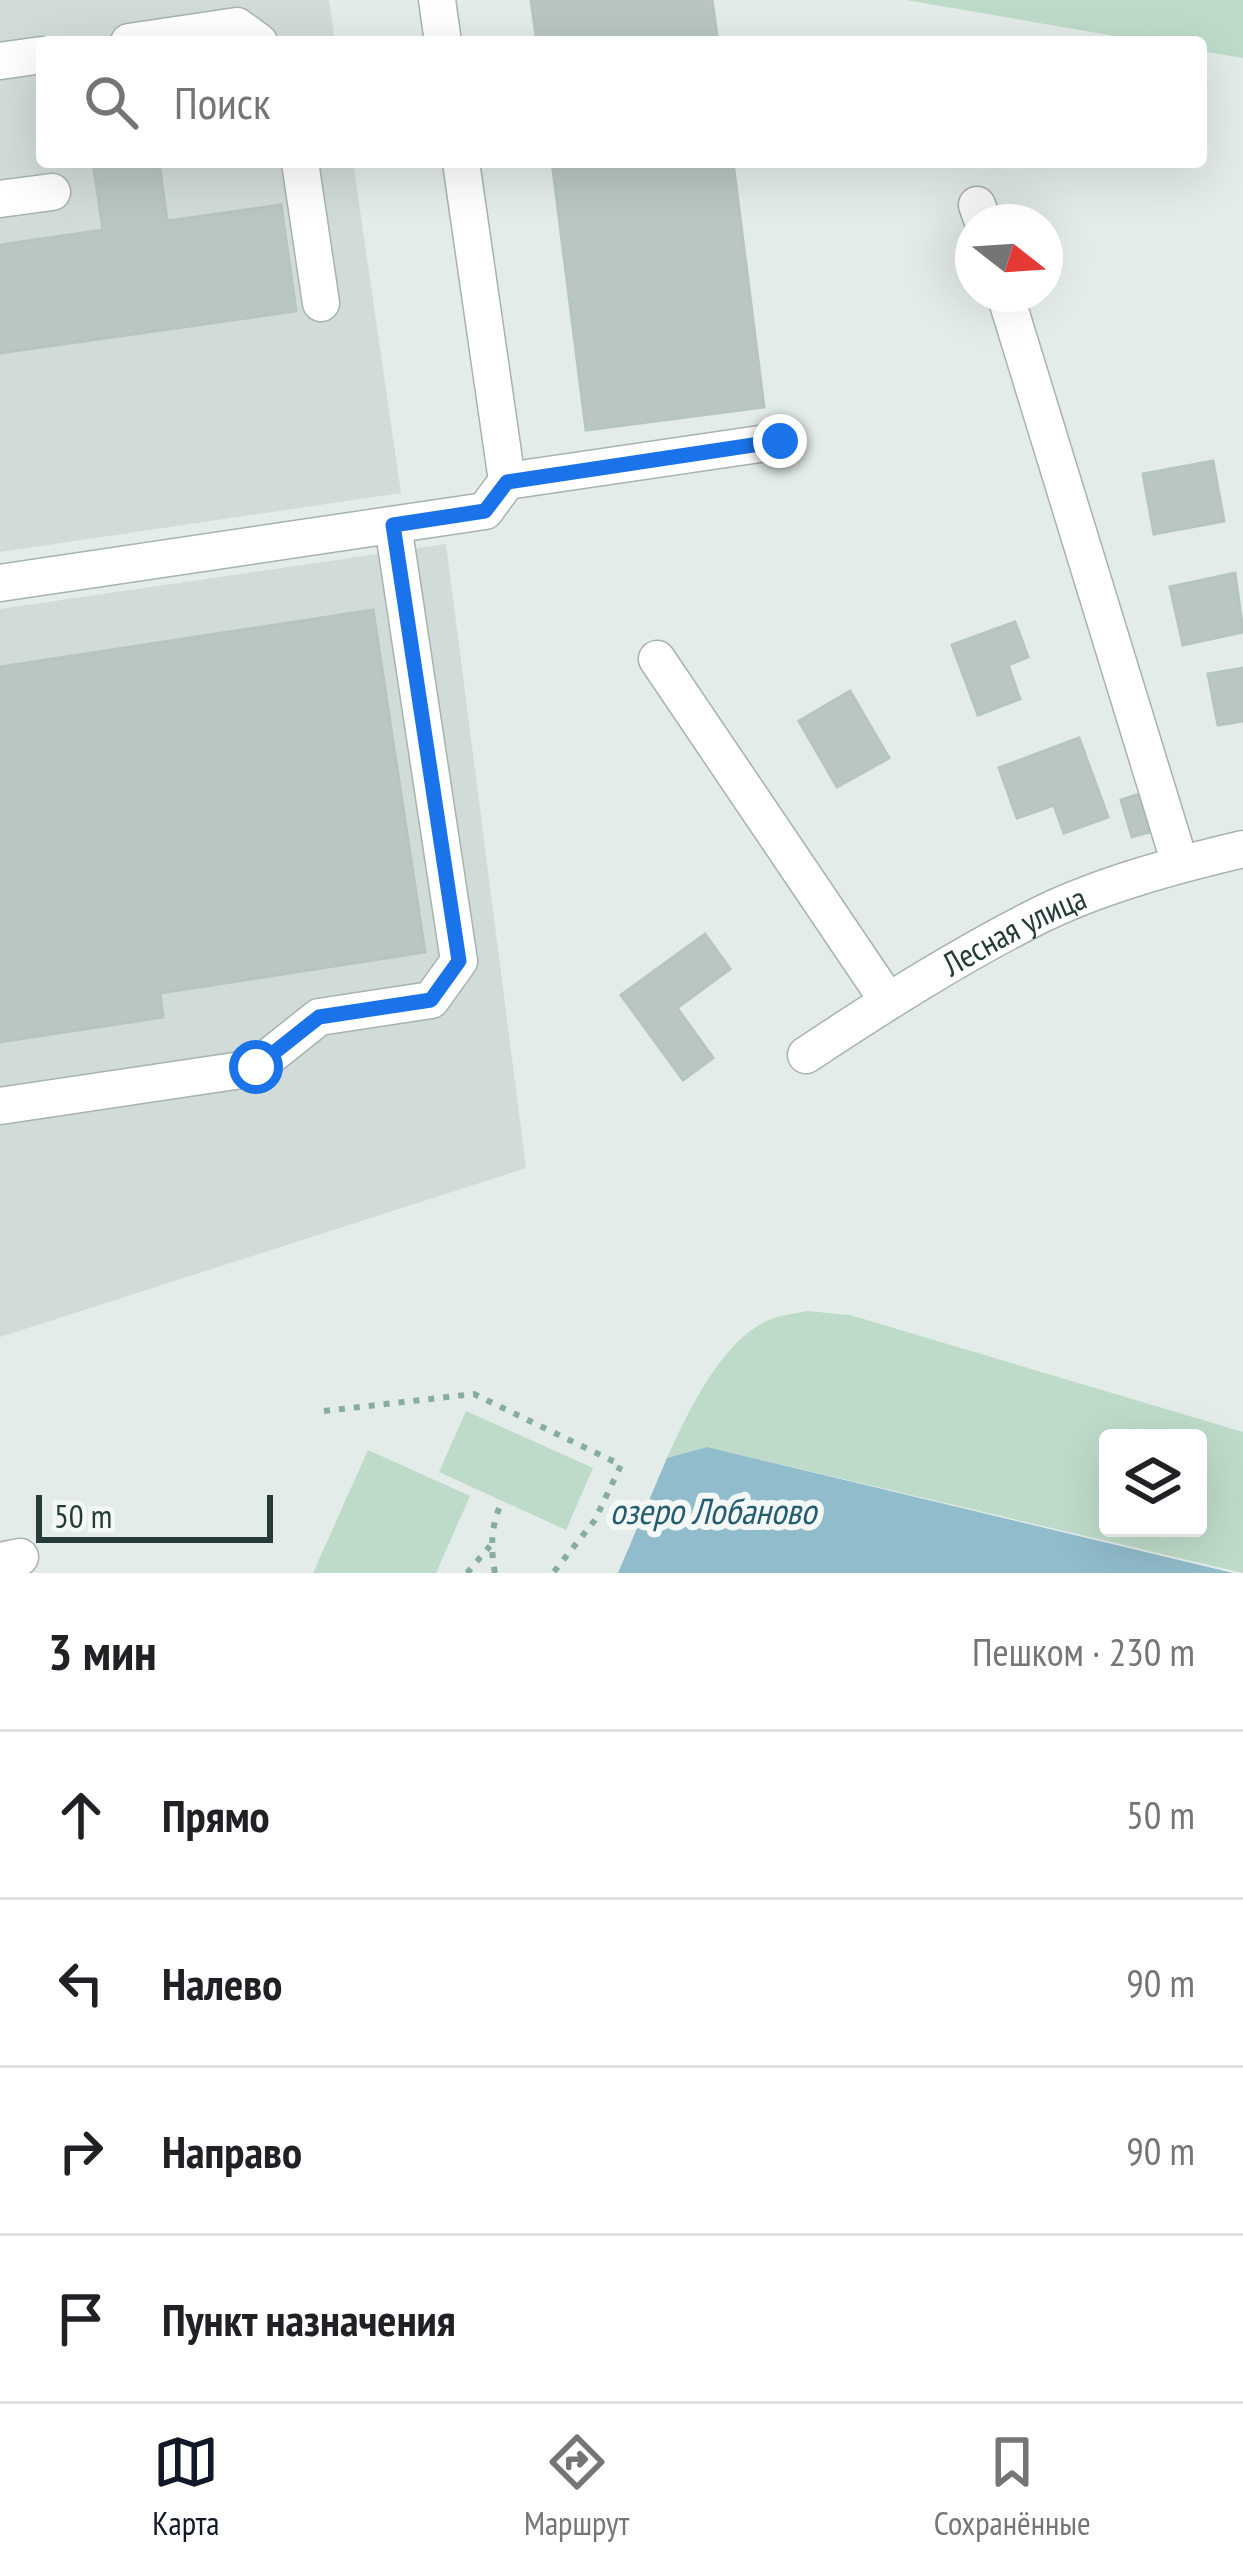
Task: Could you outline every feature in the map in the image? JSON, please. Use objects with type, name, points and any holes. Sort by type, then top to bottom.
[{"type":"street","points":[[437,0],[442,36]]},
{"type":"street","points":[[170,36],[237,26],[251,36]]},
{"type":"street","points":[[0,61],[36,56]]},
{"type":"street","points":[[301,168],[321,303]]},
{"type":"street","points":[[462,168],[507,482]]},
{"type":"street","points":[[0,199],[52,191]]},
{"type":"street","points":[[1011,312],[1180,864]]},
{"type":"street","points":[[0,583],[485,511],[507,482],[780,441]]},
{"type":"street","points":[[0,1106],[256,1067],[319,1017],[431,1000],[459,961],[393,525]]},
{"type":"street","points":[[657,659],[888,1000]]},
{"type":"street","name":"Лесная улица","points":[[806,1054],[888,1000],[1046,912],[1180,864],[1243,849]]},
{"type":"path","points":[[324,1411],[474,1394],[621,1465],[595,1520],[553,1573]]},
{"type":"path","points":[[495,1573],[490,1546],[502,1501]]},
{"type":"path","points":[[467,1573],[490,1546]]},
{"type":"shaded area","points":[[0,0],[329,0],[334,36],[36,36],[36,168],[354,168],[401,493],[0,552]]},
{"type":"shaded area","points":[[446,544],[526,1168],[0,1337],[0,609]]},
{"type":"green space","points":[[906,0],[1243,0],[1243,58],[1207,52],[1207,36],[1115,36]]},
{"type":"green space","points":[[807,1311],[850,1315],[1243,1432],[1243,1573],[707,1447],[667,1458],[721,1360],[752,1330]]},
{"type":"green space","points":[[466,1411],[593,1468],[566,1530],[439,1472]]},
{"type":"green space","points":[[368,1450],[470,1496],[436,1573],[313,1573]]},
{"type":"water","name":"озеро Лобаново","points":[[707,1447],[1233,1573],[618,1573],[667,1458]]},
{"type":"building","points":[[531,0],[712,0],[717,36],[536,36]]},
{"type":"building","points":[[94,168],[160,168],[167,221],[281,205],[296,311],[0,353],[0,245],[103,230]]},
{"type":"building","points":[[553,168],[734,168],[764,407],[586,430]]},
{"type":"building","points":[[1213,461],[1224,521],[1154,534],[1143,474]]},
{"type":"building","points":[[1235,573],[1243,632],[1183,645],[1170,587]]},
{"type":"building","points":[[373,610],[425,952],[160,993],[163,1017],[0,1042],[0,667]]},
{"type":"building","points":[[1015,622],[1028,657],[1008,665],[1020,699],[978,715],[952,645]]},
{"type":"building","points":[[1243,668],[1243,721],[1218,725],[1208,674]]},
{"type":"building","points":[[850,691],[889,758],[837,787],[799,721]]},
{"type":"building","points":[[1079,738],[1108,817],[1064,833],[1054,805],[1017,818],[999,768]]},
{"type":"building","points":[[1146,792],[1157,830],[1132,837],[1121,800]]},
{"type":"building","points":[[705,934],[730,969],[677,1008],[713,1058],[683,1080],[621,995]]},
{"type":"route","points":[[256,1067],[319,1017],[431,1000],[459,961],[393,525],[485,511],[507,482],[780,441]]}]
